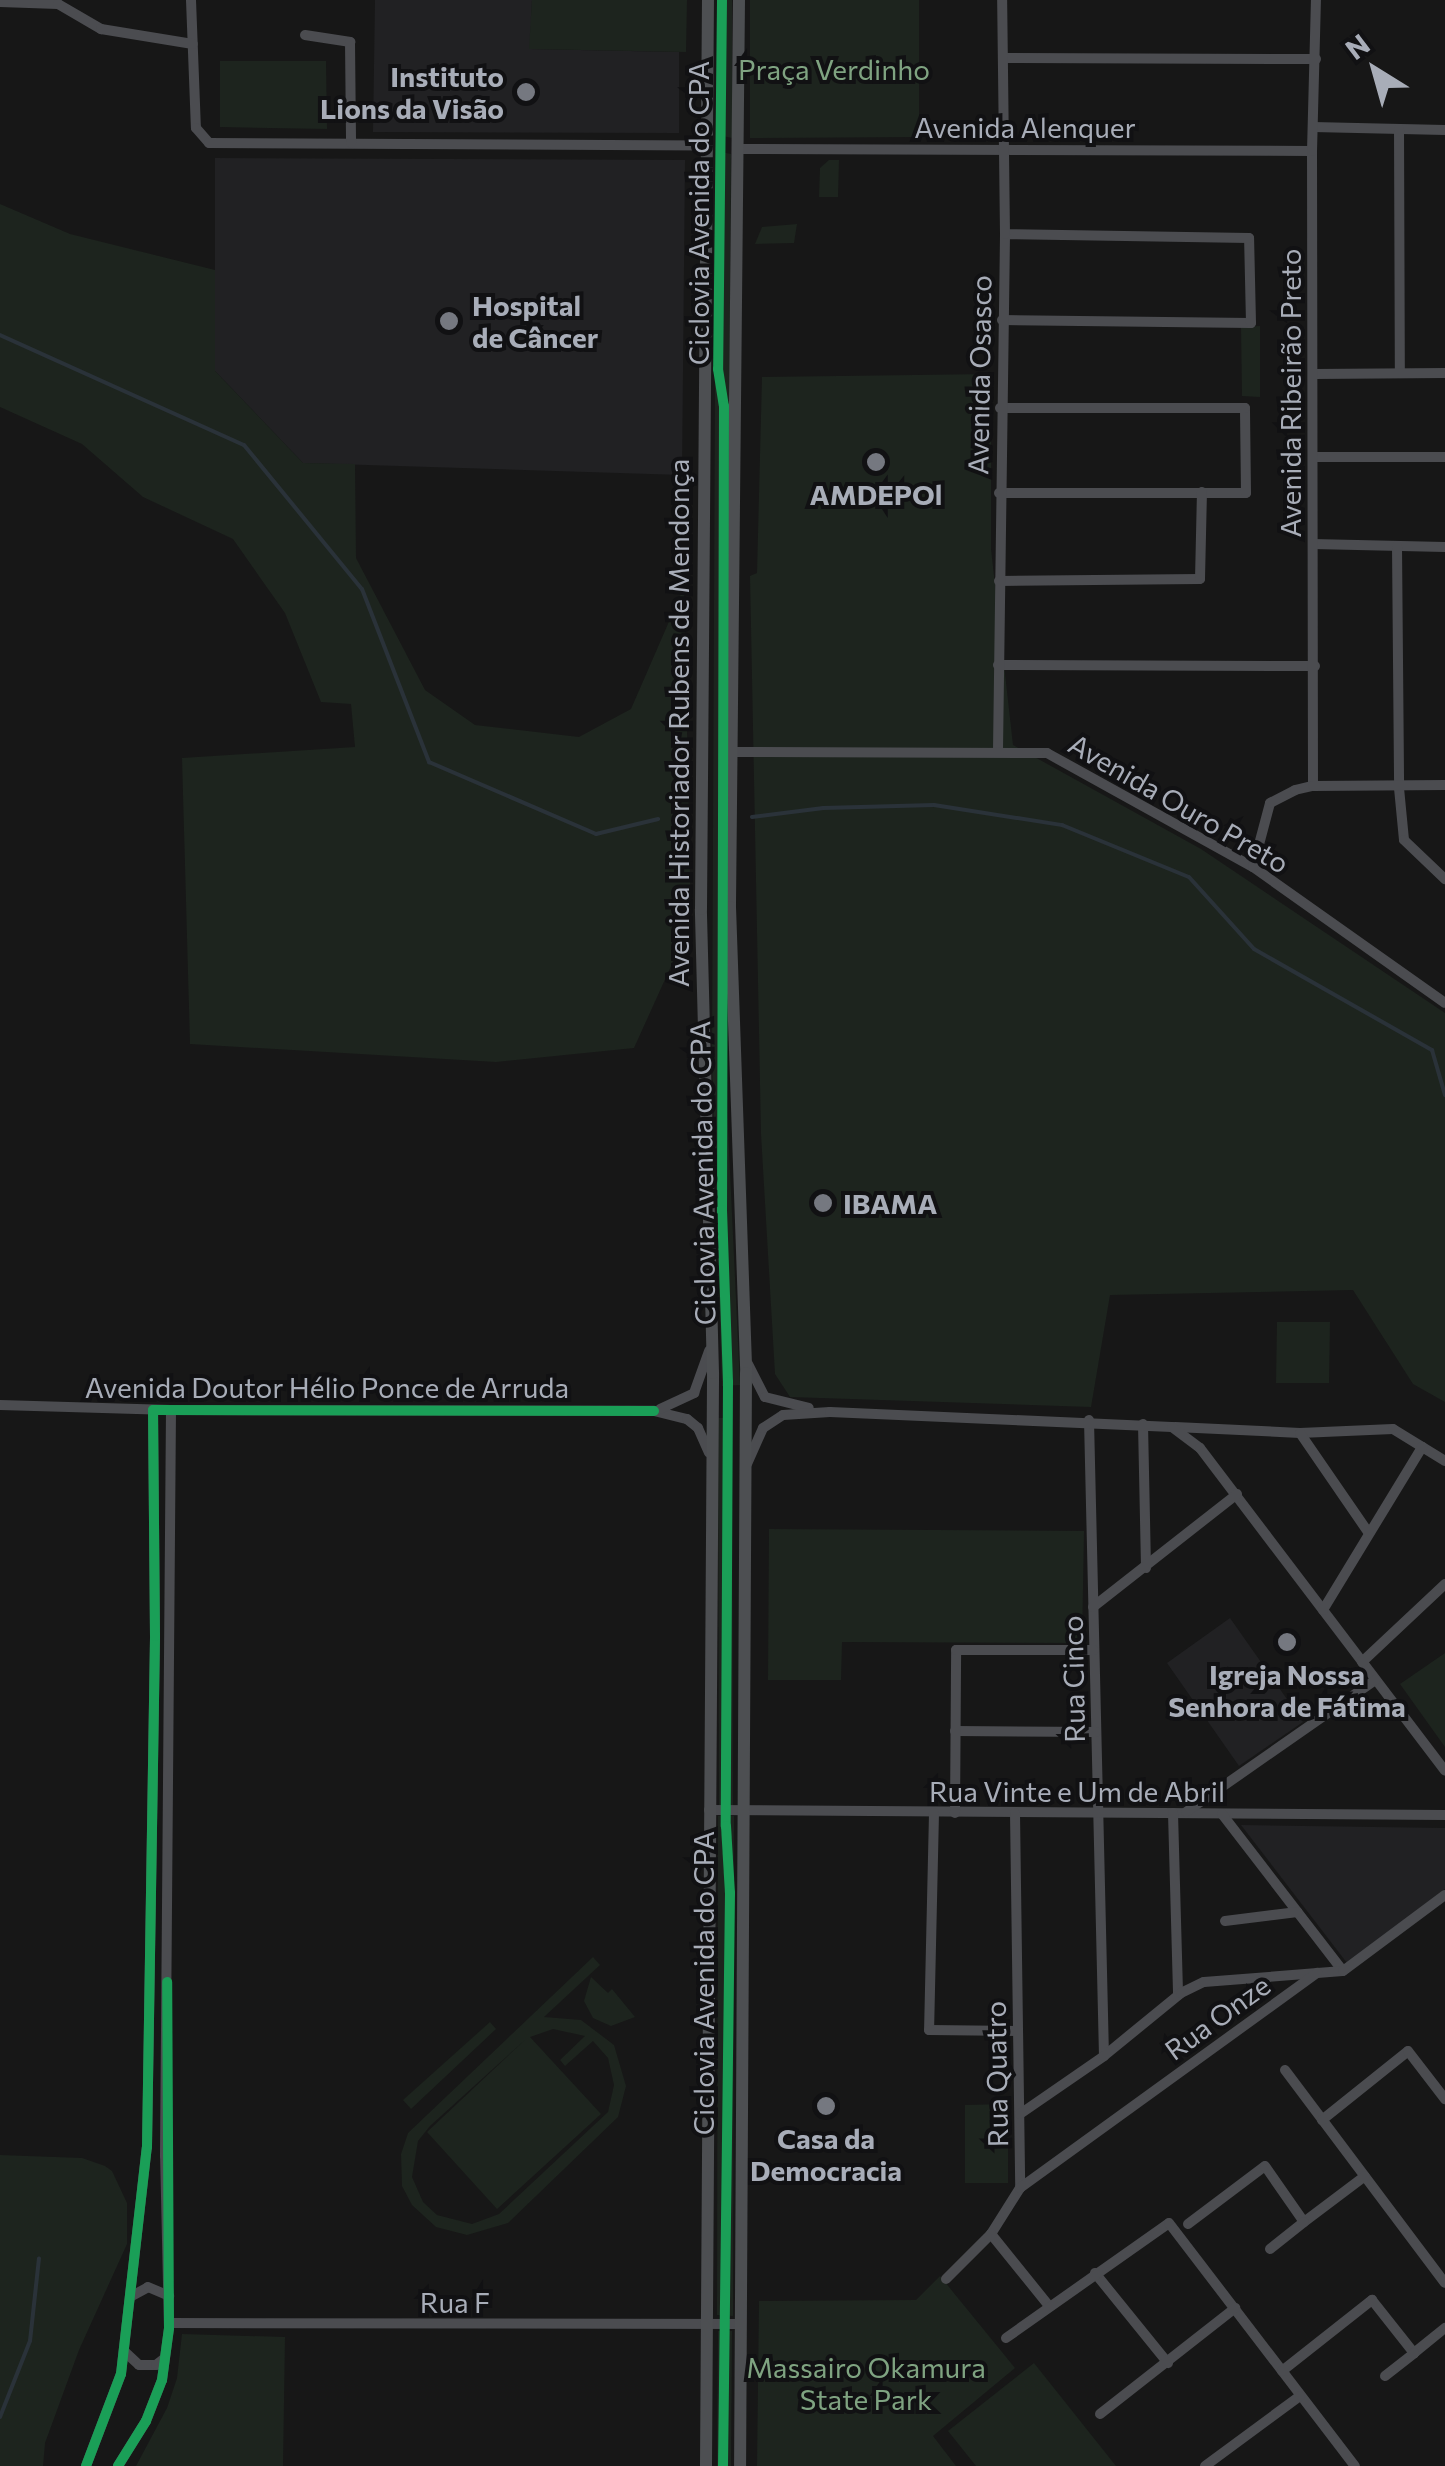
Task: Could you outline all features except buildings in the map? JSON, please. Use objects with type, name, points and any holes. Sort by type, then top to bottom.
[{"type":"main road","name":"Avenida Historiador Rubens de Mendonça","points":[[706,2466],[713,1338],[701,909],[708,0]]},
{"type":"main road","name":"Avenida Historiador Rubens de Mendonça","points":[[739,0],[735,752],[730,907],[745,1354],[740,2466]]},
{"type":"street","points":[[191,0],[196,128],[209,142],[707,146]]},
{"type":"street","name":"Avenida Osasco","points":[[998,750],[1005,234],[1002,0]]},
{"type":"street","name":"Avenida Ribeirão Preto","points":[[1313,786],[1312,151],[1316,0]]},
{"type":"street","points":[[0,2],[58,4],[101,29],[193,44]]},
{"type":"street","points":[[305,35],[350,42],[351,144]]},
{"type":"street","points":[[1003,58],[1316,60]]},
{"type":"street","points":[[1313,126],[1445,130]]},
{"type":"street","points":[[1399,129],[1400,372]]},
{"type":"street","name":"Avenida Alenquer","points":[[737,148],[1312,151]]},
{"type":"street","points":[[1002,320],[1250,322],[1249,238],[1005,234]]},
{"type":"street","points":[[1314,374],[1445,373]]},
{"type":"street","points":[[999,492],[1246,492],[1245,408],[1000,408]]},
{"type":"street","points":[[1313,457],[1445,457]]},
{"type":"street","points":[[998,581],[1200,579],[1202,492]]},
{"type":"street","points":[[1313,544],[1445,547]]},
{"type":"street","points":[[1397,546],[1399,788],[1404,840],[1445,880]]},
{"type":"street","points":[[998,664],[1314,666]]},
{"type":"street","name":"Avenida Ouro Preto","points":[[735,752],[1047,753],[1253,867],[1443,997]]},
{"type":"street","points":[[1253,867],[1270,804],[1313,786],[1445,786]]},
{"type":"street","points":[[654,1411],[694,1393],[713,1338]]},
{"type":"street","points":[[745,1354],[765,1397],[830,1412]]},
{"type":"street","name":"Avenida Doutor Hélio Ponce de Arruda","points":[[0,1405],[153,1410],[654,1411]]},
{"type":"street","points":[[86,2466],[116,2394],[132,2296],[147,2142],[155,1636],[153,1410]]},
{"type":"street","points":[[118,2466],[146,2421],[165,2358],[169,2323],[165,2156],[171,1410]]},
{"type":"street","points":[[654,1411],[687,1419],[698,1428],[712,1468]]},
{"type":"street","points":[[745,1468],[763,1428],[774,1418],[830,1412],[1089,1420],[1300,1433],[1393,1430],[1445,1461]]},
{"type":"street","name":"Rua Cinco","points":[[1089,1420],[1104,2056]]},
{"type":"street","points":[[1143,1424],[1146,1568]]},
{"type":"street","points":[[1172,1426],[1200,1448],[1445,1771]]},
{"type":"street","points":[[1300,1433],[1368,1532]]},
{"type":"street","points":[[1323,1610],[1422,1447]]},
{"type":"street","points":[[1094,1607],[1236,1494]]},
{"type":"street","points":[[1362,1662],[1445,1584]]},
{"type":"street","points":[[955,1813],[956,1650],[1094,1650]]},
{"type":"street","points":[[1178,1995],[1179,1813],[1375,1680]]},
{"type":"street","points":[[955,1731],[1096,1732]]},
{"type":"street","points":[[1203,1799],[1208,1814]]},
{"type":"street","name":"Rua Vinte e Um de Abril","points":[[709,1810],[1445,1815]]},
{"type":"street","points":[[934,1812],[930,2030],[1018,2032]]},
{"type":"street","name":"Rua Quatro","points":[[1015,1813],[1020,2188]]},
{"type":"street","points":[[1222,1814],[1343,1971]]},
{"type":"street","points":[[1020,2114],[1104,2056],[1178,1995],[1204,1982],[1343,1971],[1445,1896]]},
{"type":"street","points":[[1225,1921],[1297,1912]]},
{"type":"street","name":"Rua Onze","points":[[1020,2188],[1317,1973]]},
{"type":"street","points":[[1322,2120],[1408,2050],[1445,2099]]},
{"type":"street","points":[[1285,2070],[1445,2283]]},
{"type":"street","points":[[1188,2224],[1264,2166],[1304,2222]]},
{"type":"street","points":[[1270,2249],[1364,2176]]},
{"type":"street","points":[[946,2279],[991,2234],[1020,2188]]},
{"type":"street","points":[[1006,2338],[1169,2223],[1355,2466]]},
{"type":"street","points":[[991,2234],[1049,2306]]},
{"type":"street","points":[[1095,2273],[1168,2363]]},
{"type":"street","points":[[132,2296],[148,2286],[163,2290],[170,2297]]},
{"type":"street","points":[[1282,2371],[1372,2300],[1414,2353]]},
{"type":"street","points":[[1100,2414],[1235,2308]]},
{"type":"street","name":"Rua F","points":[[169,2323],[740,2324]]},
{"type":"street","points":[[1385,2376],[1445,2328]]},
{"type":"street","points":[[124,2351],[139,2365],[156,2364],[165,2358]]},
{"type":"street","points":[[1205,2466],[1300,2396]]},
{"type":"shaded area","name":"Instituto Lions da Visão","points":[[375,0],[532,0],[530,49],[679,52],[679,133],[373,132]]},
{"type":"shaded area","name":"Hospital de Câncer","points":[[215,158],[685,160],[682,475],[303,463],[215,371]]},
{"type":"shaded area","points":[[1230,1618],[1303,1722],[1239,1766],[1167,1663]]},
{"type":"shaded area","points":[[1241,1825],[1445,1828],[1445,1889],[1347,1963]]},
{"type":"green space","points":[[532,0],[687,0],[686,52],[529,49]]},
{"type":"green space","points":[[718,0],[732,0],[732,138],[718,135]]},
{"type":"green space","name":"Praça Verdinho","points":[[750,0],[919,0],[919,137],[750,138]]},
{"type":"green space","points":[[220,61],[326,61],[327,129],[220,127]]},
{"type":"green space","points":[[716,151],[731,154],[725,1064],[740,1385],[722,1386],[712,1063]]},
{"type":"green space","points":[[829,160],[839,160],[838,197],[819,197],[820,168]]},
{"type":"green space","points":[[0,204],[70,234],[215,270],[215,371],[303,463],[355,464],[356,558],[425,690],[475,725],[579,737],[631,709],[684,587],[691,922],[634,1048],[496,1062],[190,1044],[182,758],[355,747],[351,704],[321,702],[285,613],[233,539],[143,497],[82,444],[0,407]]},
{"type":"green space","points":[[797,224],[794,243],[755,244],[762,227]]},
{"type":"green space","points":[[1260,326],[1260,397],[1242,396],[1241,327]]},
{"type":"green space","points":[[991,374],[991,549],[1013,745],[1201,849],[1445,1013],[1445,1402],[1413,1384],[1353,1290],[1110,1295],[1091,1407],[790,1397],[775,1374],[761,1134],[750,576],[757,573],[762,377]]},
{"type":"green space","points":[[1277,1322],[1330,1322],[1329,1383],[1276,1383]]},
{"type":"green space","points":[[718,1418],[732,1418],[733,1807],[719,1807]]},
{"type":"green space","points":[[769,1529],[1084,1531],[1082,1643],[842,1642],[841,1680],[768,1680]]},
{"type":"green space","points":[[1445,1653],[1445,1747],[1400,1684]]},
{"type":"green space","points":[[718,1816],[734,1816],[733,2316],[717,2315]]},
{"type":"green space","points":[[593,1957],[600,1965],[544,2017],[581,2020],[614,2045],[626,2086],[618,2117],[508,2223],[467,2235],[436,2227],[412,2205],[402,2186],[401,2154],[408,2133]],"holes":[[[553,2029],[585,2036],[560,2060],[565,2066],[593,2041],[608,2058],[614,2085],[608,2112],[499,2214],[472,2224],[437,2215],[423,2202],[412,2177],[418,2141],[430,2126],[527,2038],[427,2132],[497,2209],[601,2114],[530,2037]]]},
{"type":"green space","points":[[591,1977],[608,1993],[612,1989],[635,2017],[611,2026],[593,2018],[584,2001]]},
{"type":"green space","points":[[490,2022],[496,2029],[411,2109],[403,2100]]},
{"type":"green space","points":[[1008,2104],[1008,2183],[965,2183],[965,2105]]},
{"type":"green space","points":[[0,2155],[82,2158],[105,2166],[112,2171],[127,2203],[127,2244],[79,2350],[45,2443],[43,2466],[0,2466]]},
{"type":"green space","name":"Massairo Okamura State Park","points":[[940,2276],[1015,2368],[933,2436],[956,2466],[757,2466],[759,2301],[916,2300]]},
{"type":"green space","points":[[718,2331],[732,2331],[731,2466],[717,2466]]},
{"type":"green space","points":[[182,2334],[285,2337],[283,2466],[136,2466],[167,2408],[177,2378]]},
{"type":"green space","points":[[1034,2363],[1116,2466],[976,2466],[948,2431]]},
{"type":"waterway","points":[[0,335],[244,445],[362,589],[429,762],[596,834],[658,819]]},
{"type":"waterway","points":[[752,817],[823,808],[934,805],[1062,825],[1189,877],[1254,949],[1432,1050],[1445,1095]]},
{"type":"waterway","points":[[0,2417],[30,2341],[39,2258]]},
{"type":"cycle path","name":"Ciclovia Avenida do CPA","points":[[722,0],[718,369],[724,406],[722,1210],[728,1382],[726,1826],[730,1893],[723,2466]]},
{"type":"cycle path","points":[[86,2466],[121,2374],[147,2147],[155,1636],[153,1410],[654,1411]]},
{"type":"cycle path","points":[[118,2466],[146,2421],[162,2380],[169,2328],[167,1982]]},
{"type":"place","name":"Instituto Lions da Visão","points":[[526,92]]},
{"type":"place","name":"Hospital de Câncer","points":[[449,321]]},
{"type":"place","name":"AMDEPOl","points":[[876,462]]},
{"type":"place","name":"IBAMA","points":[[823,1203]]},
{"type":"place","name":"Igreja Nossa Senhora de Fátima","points":[[1287,1642]]},
{"type":"place","name":"Casa da Democracia","points":[[826,2106]]}]
